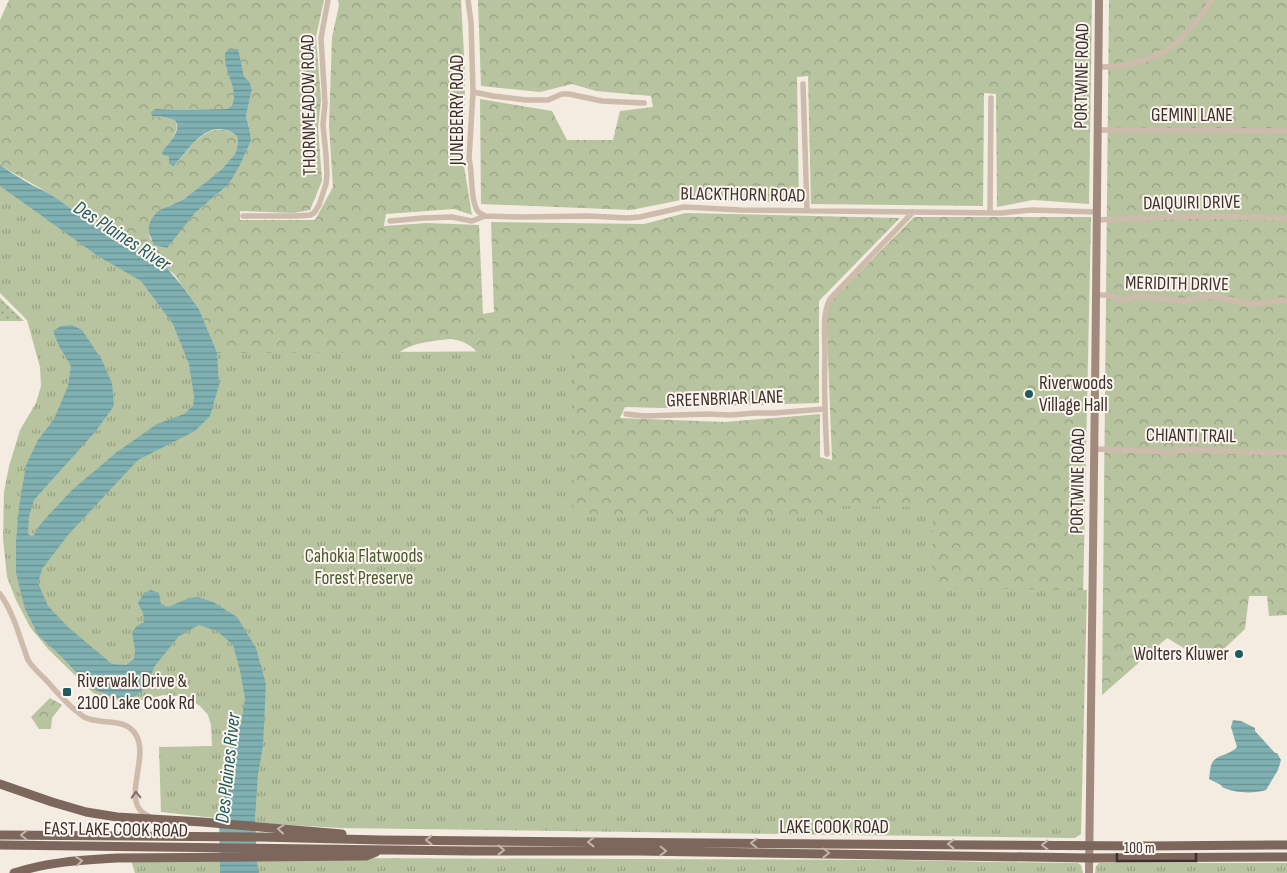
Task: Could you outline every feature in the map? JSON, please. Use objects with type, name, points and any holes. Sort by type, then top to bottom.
[{"type":"main road","points":[[0,783],[86,812],[117,817],[370,836],[382,845],[366,856],[260,852],[213,857],[88,859],[30,868],[14,873]]},
{"type":"main road","name":"EAST LAKE COOK ROAD","points":[[0,835],[260,837],[382,845]]},
{"type":"main road","name":"EAST LAKE COOK ROAD","points":[[0,845],[213,847],[260,852]]},
{"type":"main road","name":"LAKE COOK ROAD","points":[[382,845],[1287,845]]},
{"type":"main road","name":"LAKE COOK ROAD","points":[[382,845],[1089,858],[1287,857]]},
{"type":"street","name":"THORNMEADOW ROAD","points":[[243,216],[310,215],[317,210],[326,184],[327,174],[323,125],[325,103],[321,38],[328,0]]},
{"type":"street","name":"JUNEBERRY ROAD","points":[[468,0],[471,22],[473,92],[469,159],[472,168],[473,198],[476,210],[485,216]]},
{"type":"street","name":"PORTWINE ROAD","points":[[1089,873],[1099,0]]},
{"type":"street","points":[[1098,68],[1123,65],[1162,53],[1176,43],[1207,8],[1211,0]]},
{"type":"street","points":[[803,84],[806,211]]},
{"type":"street","points":[[473,92],[526,100],[548,100],[562,94],[569,94],[602,101],[644,103]]},
{"type":"street","points":[[990,213],[991,98]]},
{"type":"street","name":"GEMINI LANE","points":[[1097,130],[1287,131]]},
{"type":"street","name":"BLACKTHORN ROAD","points":[[390,220],[452,217],[472,221],[485,216],[627,218],[684,207],[806,211],[1012,213],[1031,210],[1097,212]]},
{"type":"street","points":[[827,454],[824,409],[826,306],[830,299],[913,212]]},
{"type":"street","name":"DAIQUIRI DRIVE","points":[[1097,220],[1194,216],[1287,218]]},
{"type":"street","name":"MERIDITH DRIVE","points":[[1096,295],[1106,295],[1124,300],[1139,296],[1185,301],[1215,296],[1249,304],[1287,301]]},
{"type":"street","name":"GREENBRIAR LANE","points":[[626,414],[644,416],[707,414],[724,416],[824,409]]},
{"type":"street","name":"CHIANTI TRAIL","points":[[1095,449],[1168,452],[1187,450],[1287,452]]},
{"type":"street","points":[[0,594],[10,611],[28,660],[74,709],[84,717],[120,723],[131,728],[138,738],[140,749],[135,792],[136,801],[142,812],[156,820]]},
{"type":"green space","points":[[9,0],[324,0],[316,37],[321,100],[318,127],[322,181],[310,210],[294,213],[240,211],[240,220],[315,220],[333,187],[329,126],[332,37],[339,5],[338,0],[461,0],[465,73],[464,166],[472,215],[454,209],[386,214],[384,226],[427,223],[479,225],[483,314],[494,312],[491,222],[644,224],[686,213],[900,218],[819,301],[819,403],[662,408],[625,407],[620,418],[725,422],[820,414],[820,457],[832,460],[826,306],[914,217],[1091,217],[1078,836],[219,385],[217,352],[199,309],[174,274],[147,253],[125,240],[126,236],[103,229],[84,219],[58,199],[0,165],[0,20]],"holes":[[[226,67],[249,81],[252,89],[246,116],[249,128],[228,185],[195,213],[166,248],[150,239],[149,225],[168,206],[184,199],[221,170],[235,154],[238,144],[237,136],[227,131],[209,132],[201,136],[174,166],[169,158],[171,142],[177,126],[176,123],[170,118],[152,116],[156,109],[227,109],[233,106],[235,96]],[[451,339],[471,346],[485,361],[396,355],[408,347]]]},
{"type":"green space","points":[[478,0],[1092,0],[1089,204],[1033,200],[997,207],[996,94],[984,93],[983,206],[811,204],[808,76],[797,77],[799,203],[681,200],[631,210],[481,204],[480,99],[552,111],[567,140],[613,140],[620,111],[653,107],[651,96],[596,91],[572,84],[540,92],[481,86]]},
{"type":"green space","points":[[1109,0],[1287,0],[1287,615],[1269,616],[1267,596],[1249,596],[1245,629],[1209,663],[1167,638],[1102,695]]},
{"type":"green space","name":"Cahokia Flatwoods Forest Preserve","points":[[0,169],[153,264],[214,353],[575,351],[573,517],[827,518],[828,506],[933,507],[932,588],[1087,590],[1081,834],[1075,838],[339,828],[260,823],[161,812],[159,747],[212,746],[211,725],[208,715],[200,706],[189,699],[177,696],[164,695],[132,702],[109,699],[93,693],[48,649],[30,627],[7,577],[3,539],[4,492],[9,466],[20,430],[36,403],[41,386],[40,367],[27,320],[0,293]]},
{"type":"green space","points":[[0,298],[24,321],[0,321]]},
{"type":"green space","points":[[50,698],[62,705],[52,718],[51,729],[39,729],[31,717]]},
{"type":"green space","points":[[330,858],[900,860],[1078,863],[1081,865],[1083,873],[135,873],[131,860]]},
{"type":"green space","points":[[1099,863],[1287,863],[1287,873],[1095,873],[1096,866]]},
{"type":"water","points":[[231,49],[238,49],[244,77],[249,81],[252,89],[246,116],[251,140],[239,167],[228,185],[195,213],[167,248],[154,245],[149,233],[149,225],[152,218],[158,211],[184,199],[221,170],[235,154],[238,144],[237,136],[227,130],[209,131],[194,143],[174,166],[169,164],[169,156],[163,155],[162,152],[176,134],[177,124],[174,120],[166,117],[152,116],[151,112],[156,109],[227,109],[232,106],[234,90],[226,66],[225,56],[225,53]]},
{"type":"water","name":"Des Plaines River","points":[[0,165],[58,199],[84,219],[103,229],[126,236],[126,240],[134,247],[147,253],[166,267],[199,309],[217,352],[219,385],[210,416],[195,431],[138,460],[68,535],[42,569],[38,583],[48,606],[68,627],[112,664],[126,665],[134,659],[135,651],[132,632],[144,622],[143,613],[138,603],[144,593],[151,590],[159,593],[161,604],[168,607],[189,598],[198,597],[213,602],[237,617],[256,648],[266,684],[263,746],[258,774],[255,818],[259,873],[220,873],[219,815],[224,797],[228,759],[241,723],[245,699],[233,645],[217,631],[199,625],[179,636],[154,667],[147,686],[136,696],[120,699],[92,689],[39,636],[25,609],[16,573],[16,542],[19,507],[26,465],[38,440],[54,419],[68,386],[71,366],[59,346],[53,331],[61,326],[72,325],[82,330],[102,360],[112,383],[114,406],[95,432],[34,500],[29,516],[28,534],[32,537],[39,526],[72,490],[117,452],[157,424],[184,414],[193,406],[194,396],[189,364],[173,324],[141,281],[98,256],[0,186]]},
{"type":"water","points":[[1233,720],[1241,721],[1255,728],[1255,731],[1277,753],[1281,760],[1278,770],[1266,790],[1250,792],[1232,791],[1209,779],[1211,765],[1214,760],[1237,747],[1231,727]]},
{"type":"place","name":"Riverwoods Village Hall","points":[[1029,394]]},
{"type":"place","name":"Wolters Kluwer","points":[[1239,654]]},
{"type":"place","name":"Riverwalk Drive & 2100 Lake Cook Rd","points":[[67,692]]}]
